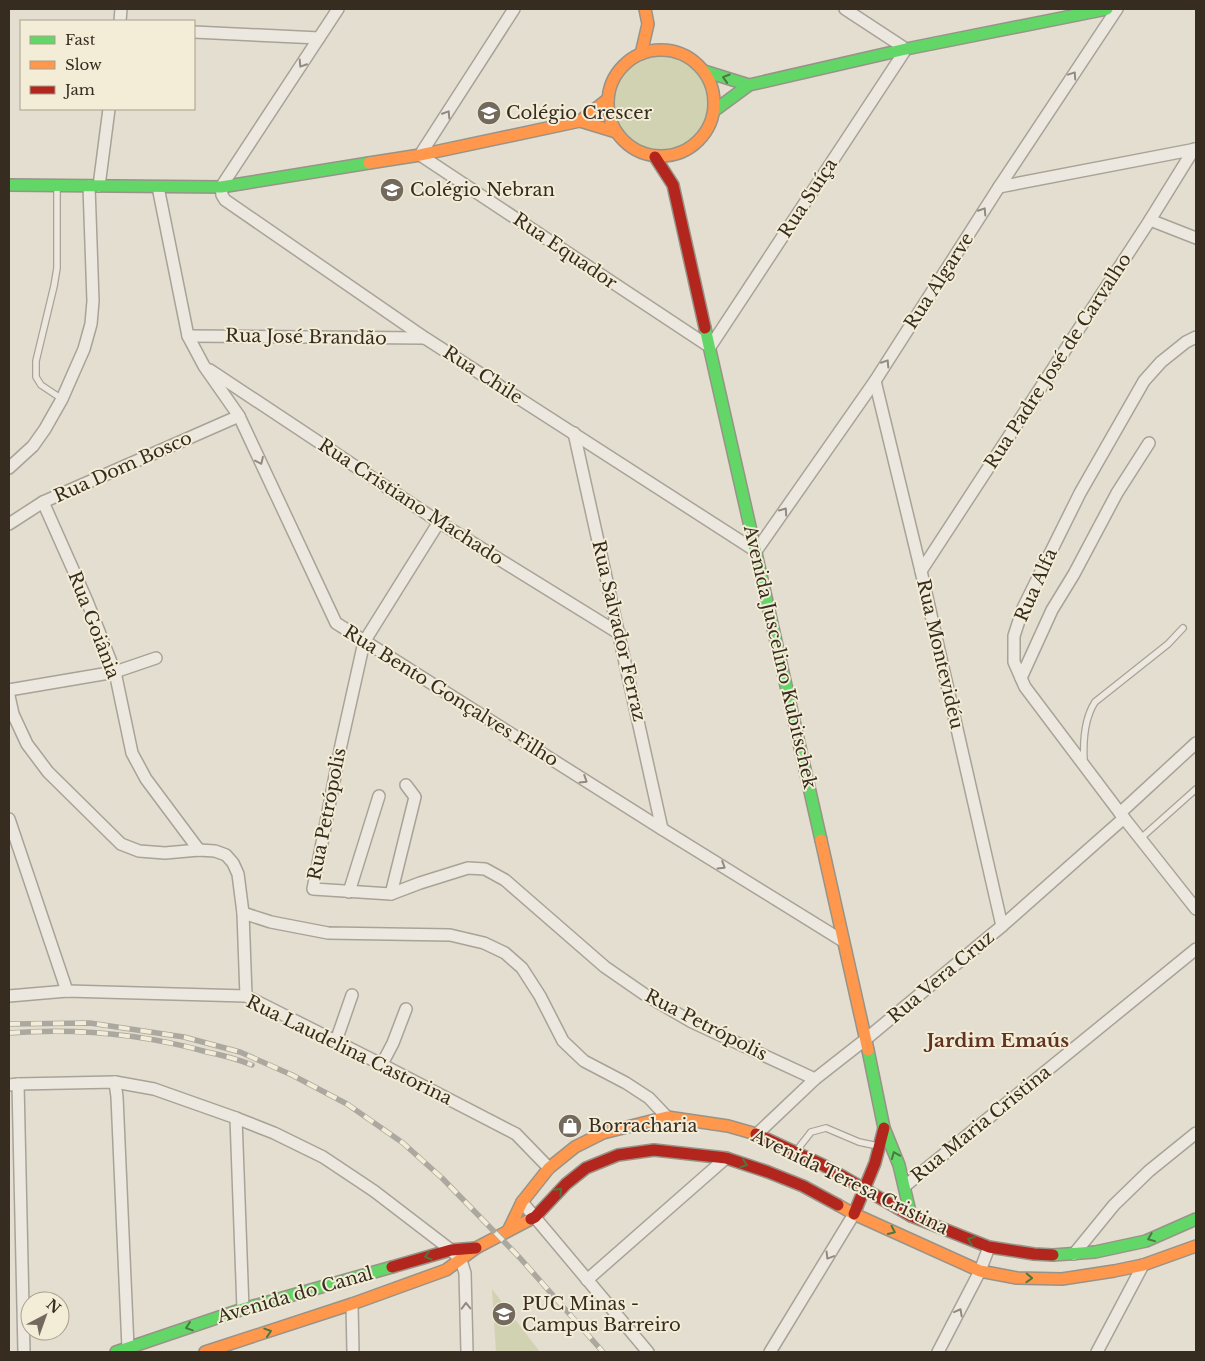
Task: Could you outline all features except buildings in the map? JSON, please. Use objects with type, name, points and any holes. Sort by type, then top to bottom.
[{"type":"street","points":[[221,188],[338,9]]},
{"type":"street","points":[[420,155],[514,9]]},
{"type":"street","points":[[645,9],[648,24],[666,50]]},
{"type":"street","points":[[845,9],[906,49]]},
{"type":"street","points":[[714,110],[749,85],[906,49],[1107,9]]},
{"type":"street","name":"Rua Algarve","points":[[756,551],[874,381],[1117,9]]},
{"type":"street","points":[[641,54],[648,24]]},
{"type":"street","points":[[195,32],[319,38]]},
{"type":"street","name":"Rua Suíça","points":[[710,347],[906,49]]},
{"type":"street","points":[[673,185],[680,161],[704,136],[711,124],[714,110],[713,90],[704,71],[693,60],[680,53],[653,50],[628,61],[618,72],[611,85],[608,99],[609,116],[616,132],[626,144],[640,153],[655,157],[669,156],[680,161]]},
{"type":"street","points":[[704,71],[749,85]]},
{"type":"street","points":[[9,186],[221,188],[420,155],[580,121],[608,99]]},
{"type":"street","points":[[9,468],[33,446],[45,429],[62,399],[84,349],[91,324],[94,301],[94,186],[109,110]]},
{"type":"street","points":[[580,121],[616,132]]},
{"type":"street","points":[[999,187],[1195,149]]},
{"type":"street","name":"Rua Padre José de Carvalho","points":[[921,571],[1195,149]]},
{"type":"street","name":"Rua Equador","points":[[420,155],[710,347]]},
{"type":"street","name":"Avenida Juscelino Kubitschek","points":[[655,157],[673,185],[866,1039],[884,1128]]},
{"type":"street","name":"Rua Bento Gonçalves Filho","points":[[158,187],[188,336],[204,366],[239,416],[336,623],[843,941]]},
{"type":"street","name":"Rua Chile","points":[[221,188],[225,200],[424,338],[756,551]]},
{"type":"street","points":[[1150,220],[1196,238]]},
{"type":"street","name":"Rua José Brandão","points":[[188,336],[424,338]]},
{"type":"street","name":"Rua Alfa","points":[[1194,902],[1140,839],[1025,687],[1014,662],[1014,636],[1023,608],[1080,493],[1144,381],[1161,362],[1186,342],[1196,338]]},
{"type":"street","name":"Rua Cristiano Machado","points":[[204,366],[439,522],[620,634]]},
{"type":"street","name":"Rua Montevidéu","points":[[874,381],[921,571],[1002,926]]},
{"type":"street","name":"Rua Dom Bosco","points":[[9,524],[43,502],[239,416]]},
{"type":"street","name":"Rua Salvador Ferraz","points":[[574,433],[662,829]]},
{"type":"street","points":[[1021,678],[1052,610],[1074,574],[1117,493],[1149,443]]},
{"type":"street","name":"Rua Goiânia","points":[[43,502],[86,601],[114,672],[132,752],[146,779],[199,850]]},
{"type":"street","name":"Rua Petrópolis","points":[[439,522],[364,642],[341,745],[313,889],[391,894],[468,868],[485,869],[505,880],[604,967],[644,994],[692,1022],[815,1080]]},
{"type":"street","points":[[9,690],[114,672],[156,658]]},
{"type":"street","points":[[9,696],[13,714],[28,744],[48,772],[121,844],[139,851],[164,853],[199,850],[215,851],[226,855],[233,863],[238,874],[243,913],[246,996]]},
{"type":"street","name":"Rua Vera Cruz","points":[[758,1134],[815,1080],[1002,926],[1122,815],[1196,743]]},
{"type":"street","points":[[391,894],[415,797],[406,785]]},
{"type":"street","points":[[349,892],[379,796]]},
{"type":"street","points":[[9,819],[67,991]]},
{"type":"street","points":[[243,913],[271,922],[328,932],[450,935],[484,943],[505,953],[522,968],[540,996],[563,1041],[584,1062],[626,1083],[649,1098],[667,1117]]},
{"type":"street","name":"Rua Maria Cristina","points":[[905,1186],[1196,949]]},
{"type":"street","name":"Rua Laudelina Castorina","points":[[9,996],[67,991],[246,996],[516,1134],[549,1168]]},
{"type":"street","points":[[336,1042],[352,995]]},
{"type":"street","points":[[382,1064],[393,1043],[406,1010]]},
{"type":"street","points":[[115,1082],[128,1348]]},
{"type":"street","points":[[24,1352],[13,1084],[115,1082],[154,1089],[236,1118],[323,1157],[374,1192],[451,1250],[461,1260],[466,1274],[467,1352]]},
{"type":"street","name":"Avenida Teresa Cristina","points":[[508,1231],[522,1202],[549,1168],[575,1146],[603,1133],[667,1117],[728,1126],[758,1134],[823,1165],[911,1216],[989,1247],[1034,1254],[1095,1252],[1146,1241],[1196,1219]]},
{"type":"street","points":[[236,1118],[243,1309]]},
{"type":"street","points":[[884,1128],[899,1165],[911,1216]]},
{"type":"street","points":[[770,1352],[854,1214],[876,1163],[884,1128]]},
{"type":"street","points":[[1074,1254],[1114,1205],[1142,1178],[1196,1133]]},
{"type":"street","name":"Avenida Teresa Cristina","points":[[508,1231],[535,1217],[566,1184],[586,1168],[618,1155],[654,1150],[726,1158],[768,1172],[803,1186],[854,1214],[980,1271],[1017,1278],[1062,1279],[1114,1272],[1143,1265],[1196,1246]]},
{"type":"street","points":[[587,1280],[726,1158]]},
{"type":"street","points":[[522,1202],[648,1352]]},
{"type":"street","name":"Avenida do Canal","points":[[205,1352],[352,1304],[446,1270],[476,1248],[508,1231]]},
{"type":"street","points":[[938,1352],[980,1271],[989,1247]]},
{"type":"street","name":"Avenida do Canal","points":[[116,1352],[243,1309],[451,1250],[476,1248]]},
{"type":"street","points":[[1097,1352],[1143,1265]]},
{"type":"street","points":[[352,1304],[353,1352]]},
{"type":"street","points":[[243,1340],[243,1352]]},
{"type":"lane","points":[[56,186],[57,268],[36,361],[36,376],[41,385],[62,399]]},
{"type":"lane","points":[[1084,766],[1089,712],[1094,702],[1168,644],[1183,628]]},
{"type":"lane","points":[[1140,839],[1196,789]]},
{"type":"lane","points":[[795,1152],[811,1132],[826,1128],[859,1142],[880,1147]]},
{"type":"green space","points":[[661,55],[680,58],[695,69],[706,84],[709,103],[706,122],[695,137],[680,148],[661,151],[642,148],[627,137],[616,122],[613,103],[616,84],[627,69],[642,58]]},
{"type":"green space","name":"PUC Minas - Campus Barreiro","points":[[492,1289],[540,1352],[496,1352]]},
{"type":"railway","points":[[9,1024],[90,1023],[184,1037],[240,1052],[292,1075],[347,1104],[403,1143],[442,1178],[520,1258],[603,1352]]},
{"type":"railway","points":[[9,1033],[59,1031],[134,1037],[183,1046],[229,1057],[252,1065]]},
{"type":"traffic: fast","points":[[715,110],[749,85],[906,49],[1107,9]]},
{"type":"traffic: fast","points":[[704,71],[749,85]]},
{"type":"traffic: fast","points":[[9,185],[221,187],[369,163]]},
{"type":"traffic: fast","points":[[705,328],[821,840]]},
{"type":"traffic: fast","points":[[868,1050],[884,1128],[899,1165],[911,1216]]},
{"type":"traffic: fast","points":[[1053,1255],[1095,1252],[1146,1241],[1196,1219]]},
{"type":"traffic: fast","points":[[116,1352],[243,1309],[392,1267]]},
{"type":"traffic: slow","points":[[641,54],[648,24],[645,9]]},
{"type":"traffic: slow","points":[[661,50],[681,54],[699,65],[710,83],[714,103],[710,123],[699,141],[681,152],[661,156],[641,152],[623,141],[612,123],[608,103],[612,83],[623,65],[641,54],[661,50]]},
{"type":"traffic: slow","points":[[369,163],[420,155],[580,121],[608,99]]},
{"type":"traffic: slow","points":[[580,121],[616,132]]},
{"type":"traffic: slow","points":[[821,840],[868,1050]]},
{"type":"traffic: slow","points":[[508,1231],[522,1202],[549,1168],[575,1147],[603,1133],[667,1117],[728,1126],[756,1134]]},
{"type":"traffic: slow","points":[[838,1205],[980,1271],[1017,1278],[1062,1279],[1114,1271],[1143,1265],[1196,1246]]},
{"type":"traffic: slow","points":[[205,1352],[352,1304],[446,1270],[476,1248],[531,1219]]},
{"type":"traffic: jam","points":[[655,157],[673,185],[705,328]]},
{"type":"traffic: jam","points":[[854,1214],[875,1163],[884,1128]]},
{"type":"traffic: jam","points":[[756,1134],[823,1165],[911,1216],[989,1247],[1053,1255]]},
{"type":"traffic: jam","points":[[531,1219],[566,1184],[586,1168],[618,1155],[654,1150],[726,1158],[803,1186],[838,1205]]},
{"type":"traffic: jam","points":[[392,1267],[451,1250],[476,1248]]},
{"type":"place","name":"Colégio Crescer","points":[[489,113]]},
{"type":"place","name":"Colégio Nebran","points":[[392,190]]},
{"type":"place","name":"Borracharia","points":[[570,1126]]},
{"type":"place","name":"PUC Minas - Campus Barreiro","points":[[504,1314]]},
{"type":"district","name":"Jardim Emaús","points":[[998,1040]]}]
